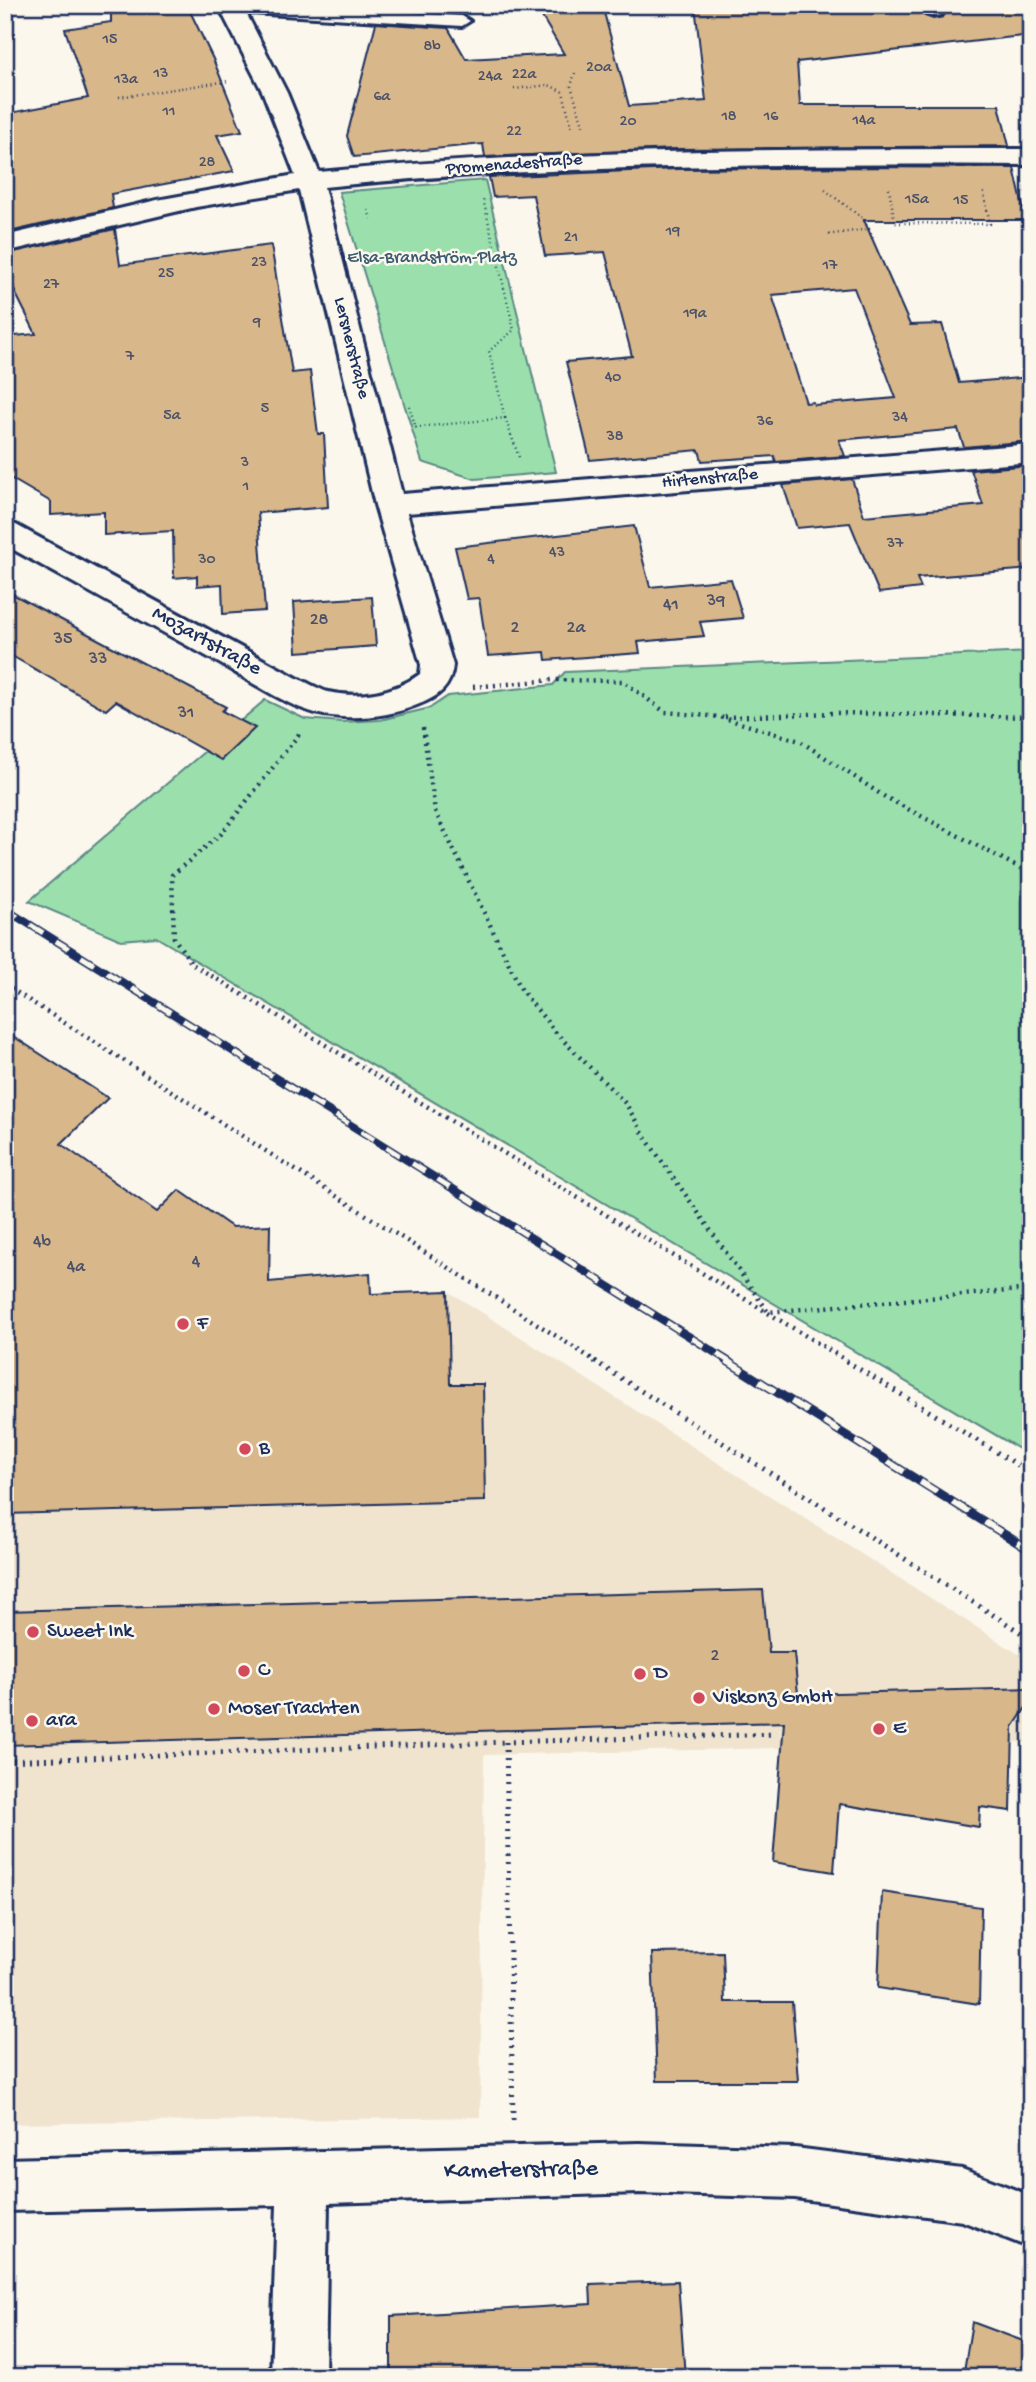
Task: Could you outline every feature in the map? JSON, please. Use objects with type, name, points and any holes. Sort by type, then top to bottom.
[{"type":"street","name":"Lersnerstraße","points":[[231,6],[266,75],[310,181],[390,505],[438,664],[427,686]]},
{"type":"street","name":"Promenadestraße","points":[[5,244],[196,200],[310,181],[593,159],[790,156],[1031,157]]},
{"type":"street","name":"Hirtenstraße","points":[[390,505],[1031,453]]},
{"type":"street","name":"Mozartstraße","points":[[5,532],[323,704],[360,706],[393,702],[427,686]]},
{"type":"street","name":"Kameterstraße","points":[[5,2185],[303,2179],[513,2170],[639,2168],[795,2172],[962,2195],[1031,2222]]},
{"type":"street","points":[[298,2377],[303,2179]]},
{"type":"lane","points":[[231,6],[462,21]]},
{"type":"path","points":[[575,73],[571,86],[593,159]]},
{"type":"path","points":[[120,97],[266,75]]},
{"type":"path","points":[[514,89],[549,85],[563,92],[573,137],[562,138],[565,161]]},
{"type":"path","points":[[476,168],[514,330],[489,351],[505,418],[529,494]]},
{"type":"path","points":[[887,182],[895,223],[990,224],[981,180]]},
{"type":"path","points":[[818,185],[861,217],[873,239]]},
{"type":"path","points":[[1025,186],[1031,213],[1024,229],[1030,258]]},
{"type":"path","points":[[368,210],[371,219]]},
{"type":"path","points":[[827,235],[869,229]]},
{"type":"path","points":[[410,406],[416,428]]},
{"type":"path","points":[[372,433],[505,418]]},
{"type":"path","points":[[768,1312],[647,1140],[626,1104],[557,1034],[522,991],[435,811],[427,686],[461,688],[552,681],[624,681],[665,712],[720,717],[835,713],[1031,717]]},
{"type":"path","points":[[323,704],[221,834],[172,875],[174,938],[192,964],[1031,1473]]},
{"type":"path","points":[[720,717],[800,741],[885,797],[1031,874]]},
{"type":"path","points":[[5,985],[1031,1639]]},
{"type":"path","points":[[768,1312],[1031,1289]]},
{"type":"path","points":[[5,1761],[776,1734]]},
{"type":"path","points":[[506,1742],[513,2170]]},
{"type":"shaded area","points":[[448,1291],[1031,1662],[1031,1742],[484,1755],[480,2117],[5,2124],[5,1310]]},
{"type":"green space","name":"Elsa-Brandström-Platz","points":[[485,180],[556,472],[475,479],[422,462],[339,192]]},
{"type":"green space","points":[[1031,652],[1031,1456],[156,937],[121,940],[29,901],[265,700],[305,719],[342,722],[380,720],[430,708],[448,696],[553,685],[565,672]]},
{"type":"building","points":[[111,5],[187,5],[213,59],[242,131],[217,135],[234,171],[111,194],[113,208],[5,233],[5,114],[88,98],[65,29],[111,22]]},
{"type":"building","points":[[381,5],[436,7],[439,12],[380,8]]},
{"type":"building","points":[[535,5],[602,5],[629,106],[706,101],[695,5],[915,5],[923,15],[933,19],[943,17],[948,10],[945,5],[1031,5],[1031,35],[797,62],[800,105],[999,105],[1009,146],[675,149],[485,157],[483,144],[354,157],[347,136],[376,23],[448,28],[466,59],[564,54]]},
{"type":"building","points":[[1014,168],[1026,220],[864,220],[910,325],[942,324],[959,383],[1031,377],[1031,441],[964,447],[958,429],[839,440],[845,456],[776,462],[774,456],[702,461],[699,450],[590,460],[566,362],[632,356],[605,252],[545,256],[533,195],[493,197],[489,177],[677,169]],"holes":[[[854,288],[896,398],[814,405],[813,402],[806,403],[772,295]]]},
{"type":"building","points":[[115,229],[120,265],[271,245],[292,373],[310,371],[318,434],[324,434],[328,507],[258,513],[265,611],[223,614],[222,584],[197,586],[197,576],[174,578],[173,531],[104,535],[104,512],[51,515],[51,502],[5,475],[5,337],[36,334],[5,272],[5,254]]},
{"type":"building","points":[[1031,465],[1031,569],[917,578],[921,588],[879,593],[850,523],[797,528],[783,485],[852,479],[864,516],[983,505],[971,470]]},
{"type":"building","points":[[634,526],[650,587],[731,579],[743,618],[700,622],[704,636],[638,642],[640,653],[546,660],[545,652],[488,656],[479,598],[467,599],[455,547]]},
{"type":"building","points":[[5,590],[226,707],[222,711],[255,728],[221,760],[116,701],[106,710],[5,652]]},
{"type":"building","points":[[372,597],[376,646],[297,652],[294,602]]},
{"type":"building","points":[[5,1031],[108,1098],[61,1144],[157,1212],[179,1190],[232,1227],[270,1225],[269,1282],[370,1273],[371,1294],[448,1291],[450,1384],[483,1384],[485,1501],[5,1514]]},
{"type":"building","points":[[763,1590],[769,1653],[794,1653],[798,1694],[1031,1688],[1031,1700],[1013,1727],[1011,1811],[980,1807],[979,1827],[839,1804],[834,1872],[773,1862],[784,1722],[5,1745],[5,1611]]},
{"type":"building","points":[[882,1892],[981,1907],[979,2004],[878,1988]]},
{"type":"building","points":[[723,1952],[725,2002],[792,2002],[798,2081],[657,2081],[652,1953]]},
{"type":"building","points":[[678,2281],[685,2377],[391,2377],[391,2316],[591,2304],[590,2284]]},
{"type":"building","points":[[972,2322],[1031,2344],[1026,2377],[963,2377]]},
{"type":"railway","points":[[5,909],[730,1362]]},
{"type":"railway","points":[[727,1361],[1031,1551]]},
{"type":"place","name":"F","points":[[183,1324]]},
{"type":"place","name":"B","points":[[245,1449]]},
{"type":"place","name":"Sweet Ink","points":[[33,1632]]},
{"type":"place","name":"C","points":[[244,1671]]},
{"type":"place","name":"D","points":[[640,1674]]},
{"type":"place","name":"Viskonz GmbH","points":[[699,1698]]},
{"type":"place","name":"Moser Trachten","points":[[214,1709]]},
{"type":"place","name":"ara","points":[[32,1721]]},
{"type":"place","name":"E","points":[[879,1729]]}]
